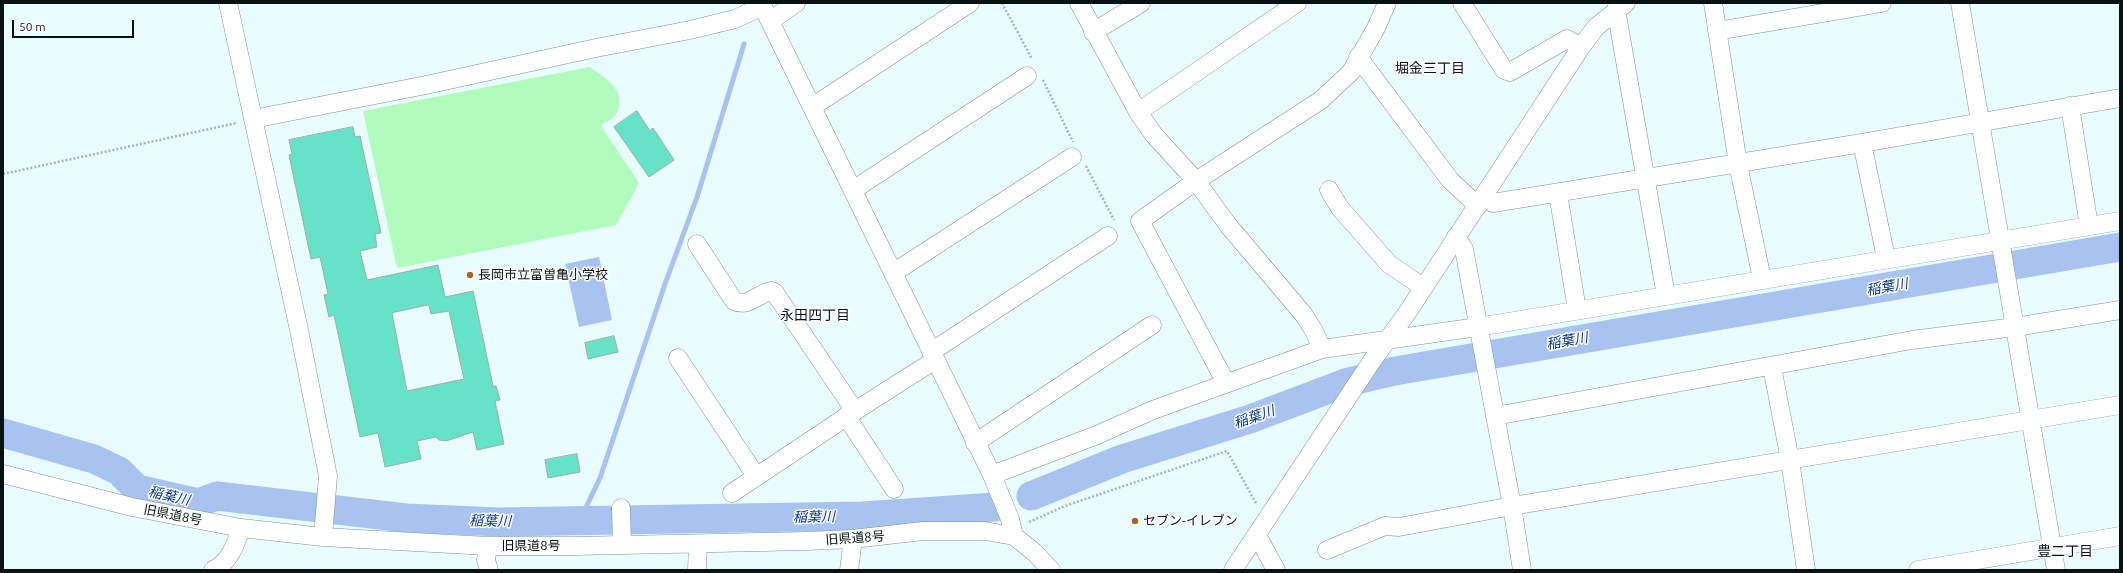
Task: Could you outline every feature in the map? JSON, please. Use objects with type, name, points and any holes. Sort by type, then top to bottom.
[{"type":"street","points":[[228,3],[328,476],[323,537]]},
{"type":"street","points":[[253,119],[426,85],[596,48],[690,30],[796,3]]},
{"type":"street","points":[[812,107],[970,3]]},
{"type":"street","points":[[1079,3],[1138,112],[1154,135],[1196,181],[1228,226],[1304,315],[1314,331],[1322,349]]},
{"type":"street","points":[[1094,32],[1141,3]]},
{"type":"street","points":[[1138,112],[1297,3]]},
{"type":"street","points":[[1462,3],[1504,70],[1510,72],[1567,39],[1581,47]]},
{"type":"street","points":[[1713,3],[1738,164],[1762,279]]},
{"type":"street","points":[[1718,31],[1882,3]]},
{"type":"street","points":[[1960,3],[2056,570]]},
{"type":"street","points":[[1226,383],[1140,221],[1196,181],[1321,100],[1350,72],[1376,28],[1384,5]]},
{"type":"street","points":[[1233,570],[1347,401],[1372,361],[1424,287],[1581,47],[1596,27],[1621,6]]},
{"type":"street","points":[[1621,6],[1645,178],[1666,296]]},
{"type":"street","points":[[765,10],[975,443],[992,475],[1010,519],[1014,536]]},
{"type":"street","points":[[1358,57],[1450,180],[1481,200],[1493,203],[1862,144],[2120,98]]},
{"type":"street","points":[[853,190],[1033,70]]},
{"type":"street","points":[[2070,106],[2089,226]]},
{"type":"street","points":[[1862,144],[1886,258]]},
{"type":"street","points":[[893,273],[1077,154]]},
{"type":"street","points":[[1329,190],[1340,208],[1389,264],[1424,287]]},
{"type":"street","points":[[1558,192],[1577,310]]},
{"type":"street","points":[[992,475],[1097,434],[1153,410],[1322,349],[1478,327],[1886,258],[2120,221]]},
{"type":"street","points":[[732,493],[850,414],[1108,236]]},
{"type":"street","points":[[1456,238],[1464,249],[1512,506],[1522,570]]},
{"type":"street","points":[[697,244],[734,301],[740,304],[768,291],[775,293],[850,414],[894,489]]},
{"type":"street","points":[[1495,416],[1772,367],[1912,340],[2015,327],[2120,310]]},
{"type":"street","points":[[975,443],[1152,325]]},
{"type":"street","points":[[678,358],[756,476]]},
{"type":"street","points":[[1772,367],[1790,460],[1806,570]]},
{"type":"street","points":[[1327,550],[1385,526],[1399,527],[1512,506],[2120,405]]},
{"type":"street","name":"旧県道8号","points":[[3,474],[132,507],[241,528],[323,537],[488,546],[622,541],[698,544],[853,539],[924,531],[985,531],[1014,536],[1034,552],[1051,570]]},
{"type":"street","points":[[621,508],[622,541]]},
{"type":"street","points":[[1261,527],[1276,570]]},
{"type":"street","points":[[213,570],[221,565],[229,556],[236,545],[241,528]]},
{"type":"street","points":[[1918,570],[2120,536]]},
{"type":"street","points":[[849,570],[853,539]]},
{"type":"street","points":[[697,570],[698,544]]},
{"type":"street","points":[[488,546],[486,560],[489,570]]},
{"type":"path","points":[[1002,3],[1033,70],[1119,230],[1108,236]]},
{"type":"path","points":[[3,174],[253,119]]},
{"type":"path","points":[[1029,522],[1065,506],[1227,451],[1261,527]]},
{"type":"green space","points":[[590,67],[614,86],[620,98],[616,114],[601,126],[639,183],[616,225],[397,268],[363,111]]},
{"type":"water","points":[[599,257],[612,320],[579,327],[565,264]]},
{"type":"building","points":[[637,111],[650,131],[653,128],[674,160],[649,177],[614,127]]},
{"type":"building","points":[[353,127],[355,137],[360,136],[381,233],[375,234],[377,247],[360,251],[367,280],[438,265],[445,297],[473,291],[493,386],[496,386],[500,400],[495,401],[504,444],[477,450],[473,432],[446,441],[439,440],[436,437],[417,441],[421,459],[385,467],[378,433],[360,437],[334,315],[329,317],[324,295],[328,294],[320,257],[311,259],[289,155],[292,154],[289,140]],"holes":[[[429,305],[431,314],[449,311],[464,379],[407,391],[392,313]]]},
{"type":"building","points":[[614,336],[618,352],[588,359],[585,343]]},
{"type":"building","points":[[577,454],[580,472],[548,478],[545,460]]},
{"type":"waterway","points":[[580,520],[600,478],[665,284],[697,197],[744,44]]},
{"type":"waterway","name":"稲葉川","points":[[1031,496],[1122,459],[1250,419],[1348,382],[1395,371],[2120,247]]},
{"type":"waterway","name":"稲葉川","points":[[3,433],[94,459],[119,471],[137,489],[198,503],[217,496],[406,518],[499,522],[863,516],[995,507]]},
{"type":"place","name":"長岡市立富曽亀小学校","points":[[470,275]]},
{"type":"place","name":"セブン-イレブン","points":[[1135,521]]},
{"type":"district","name":"堀金三丁目","points":[[1430,68]]},
{"type":"district","name":"永田四丁目","points":[[815,315]]},
{"type":"district","name":"豊二丁目","points":[[2065,551]]}]
